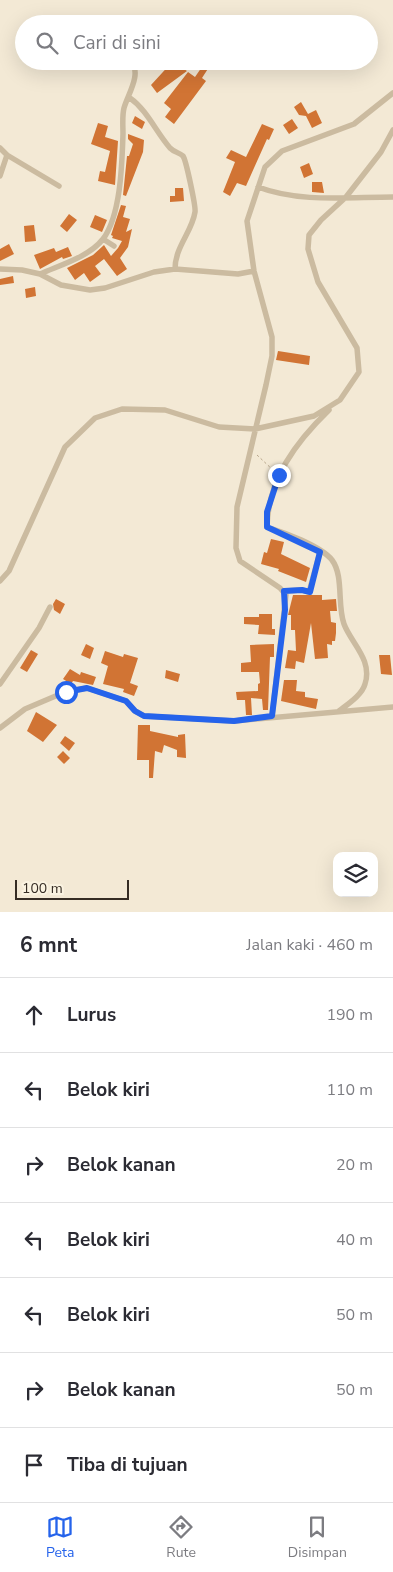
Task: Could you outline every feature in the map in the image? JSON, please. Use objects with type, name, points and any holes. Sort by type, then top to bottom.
[{"type":"street","points":[[40,274],[80,256],[103,239],[115,210],[122,167],[124,107],[130,98],[135,70]]},
{"type":"street","points":[[320,552],[310,592],[302,590],[284,591],[240,561],[236,548],[237,507],[272,356],[272,337],[254,271],[247,222],[265,167],[274,156],[354,124],[393,93]]},
{"type":"street","points":[[130,98],[138,104],[172,150],[183,156],[189,169],[189,183],[196,208],[194,219],[175,260],[175,268]]},
{"type":"street","points":[[339,711],[359,693],[365,684],[366,669],[363,657],[344,624],[336,568],[332,561],[320,552],[267,527],[267,512],[282,466],[307,431],[340,400],[359,372],[357,348],[318,282],[308,249],[309,235],[321,220],[346,197],[381,152],[393,130]]},
{"type":"street","points":[[0,148],[7,155],[59,186]]},
{"type":"street","points":[[0,176],[7,155]]},
{"type":"street","points":[[258,187],[281,194],[307,197],[393,197]]},
{"type":"street","points":[[103,239],[114,246]]},
{"type":"street","points":[[0,269],[22,270],[40,274],[61,285],[90,290],[105,288],[154,272],[175,268],[238,274],[254,271]]},
{"type":"street","points":[[0,581],[9,571],[65,447],[95,418],[122,409],[165,410],[219,427],[255,429],[314,416],[340,400]]},
{"type":"street","points":[[272,716],[285,610],[284,591]]},
{"type":"street","points":[[0,684],[40,628],[50,607]]},
{"type":"street","points":[[0,728],[25,709],[66,692],[87,688],[126,701],[135,711],[144,716],[234,721],[272,716],[393,707]]},
{"type":"path","points":[[250,449],[279,475]]},
{"type":"building","points":[[165,70],[187,71],[157,93],[151,85]]},
{"type":"building","points":[[200,70],[207,70],[202,78],[206,81],[174,124],[165,117],[171,109],[164,103],[188,72],[195,77]]},
{"type":"building","points":[[301,102],[308,114],[316,110],[322,123],[312,128],[306,116],[299,115],[294,107]]},
{"type":"building","points":[[135,116],[145,122],[142,129],[132,123]]},
{"type":"building","points":[[292,119],[298,128],[289,134],[283,125]]},
{"type":"building","points":[[98,123],[108,126],[105,137],[118,141],[115,185],[98,181],[100,171],[105,172],[110,151],[91,144]]},
{"type":"building","points":[[262,124],[274,129],[269,140],[267,139],[246,186],[237,183],[230,196],[223,192],[235,162],[226,158],[231,150],[246,157]]},
{"type":"building","points":[[128,134],[144,140],[143,152],[126,196],[123,195],[127,156],[129,156],[133,144],[128,139]]},
{"type":"building","points":[[309,163],[313,174],[304,178],[300,167]]},
{"type":"building","points":[[312,182],[322,182],[324,193],[312,192]]},
{"type":"building","points":[[175,188],[183,188],[184,201],[170,202],[170,196],[175,196]]},
{"type":"building","points":[[121,205],[126,206],[123,217],[130,219],[126,232],[132,229],[128,247],[120,258],[127,269],[117,276],[104,259],[95,266],[101,274],[90,282],[84,273],[75,280],[67,268],[93,255],[104,245],[111,256],[118,248],[122,241],[112,238],[113,236],[111,235]]},
{"type":"building","points":[[69,214],[77,220],[67,232],[60,226]]},
{"type":"building","points":[[95,215],[107,220],[102,232],[90,227]]},
{"type":"building","points":[[34,225],[36,241],[25,242],[24,226]]},
{"type":"building","points":[[9,244],[14,254],[0,261],[0,249]]},
{"type":"building","points":[[68,247],[72,256],[63,259],[62,257],[40,269],[34,255],[54,248],[56,252]]},
{"type":"building","points":[[13,276],[14,283],[0,285],[0,279]]},
{"type":"building","points":[[35,287],[36,296],[26,298],[25,289]]},
{"type":"building","points":[[278,351],[310,356],[309,365],[276,360]]},
{"type":"building","points":[[271,539],[284,542],[281,554],[310,568],[306,582],[278,571],[279,569],[261,564],[264,552],[267,553]]},
{"type":"building","points":[[293,595],[322,595],[322,600],[336,599],[337,611],[330,611],[331,622],[336,623],[336,633],[335,641],[332,641],[332,645],[327,644],[328,658],[315,659],[311,623],[304,663],[296,661],[295,669],[285,668],[288,650],[296,651],[295,630],[291,630],[291,615],[288,615]]},
{"type":"building","points":[[56,599],[65,604],[60,614],[54,610],[53,604]]},
{"type":"building","points":[[259,614],[272,614],[272,629],[275,629],[275,635],[258,634],[259,625],[244,624],[244,617],[259,617]]},
{"type":"building","points":[[86,644],[94,648],[90,659],[81,655]]},
{"type":"building","points":[[274,644],[274,657],[270,657],[268,710],[263,710],[262,699],[251,698],[252,715],[246,715],[245,700],[237,700],[236,692],[258,691],[258,684],[260,683],[259,672],[241,672],[241,663],[251,662],[250,645]]},
{"type":"building","points":[[31,650],[38,654],[27,672],[20,668]]},
{"type":"building","points":[[105,651],[123,657],[124,654],[138,658],[130,683],[138,686],[134,696],[123,692],[124,689],[103,684],[108,666],[101,663]]},
{"type":"building","points":[[379,655],[390,655],[392,675],[381,674]]},
{"type":"building","points":[[70,669],[80,675],[81,672],[96,677],[93,685],[73,681],[71,684],[63,679]]},
{"type":"building","points":[[166,670],[180,674],[178,682],[165,678]]},
{"type":"building","points":[[284,680],[297,680],[296,691],[305,692],[305,697],[318,699],[316,709],[281,701]]},
{"type":"building","points":[[36,712],[57,725],[43,742],[27,731]]},
{"type":"building","points":[[138,725],[150,725],[150,731],[178,737],[178,735],[185,734],[186,758],[177,757],[177,750],[164,745],[162,753],[155,751],[153,778],[149,778],[149,760],[137,760]]},
{"type":"building","points":[[65,736],[75,743],[69,751],[60,743]]},
{"type":"building","points":[[63,751],[70,758],[64,764],[57,757]]},
{"type":"route","points":[[66,692],[87,688],[126,701],[135,711],[144,716],[154,714],[234,721],[272,716],[285,610],[286,595],[284,591],[302,590],[310,592],[320,552],[304,542],[267,527],[267,512],[279,475]]}]
